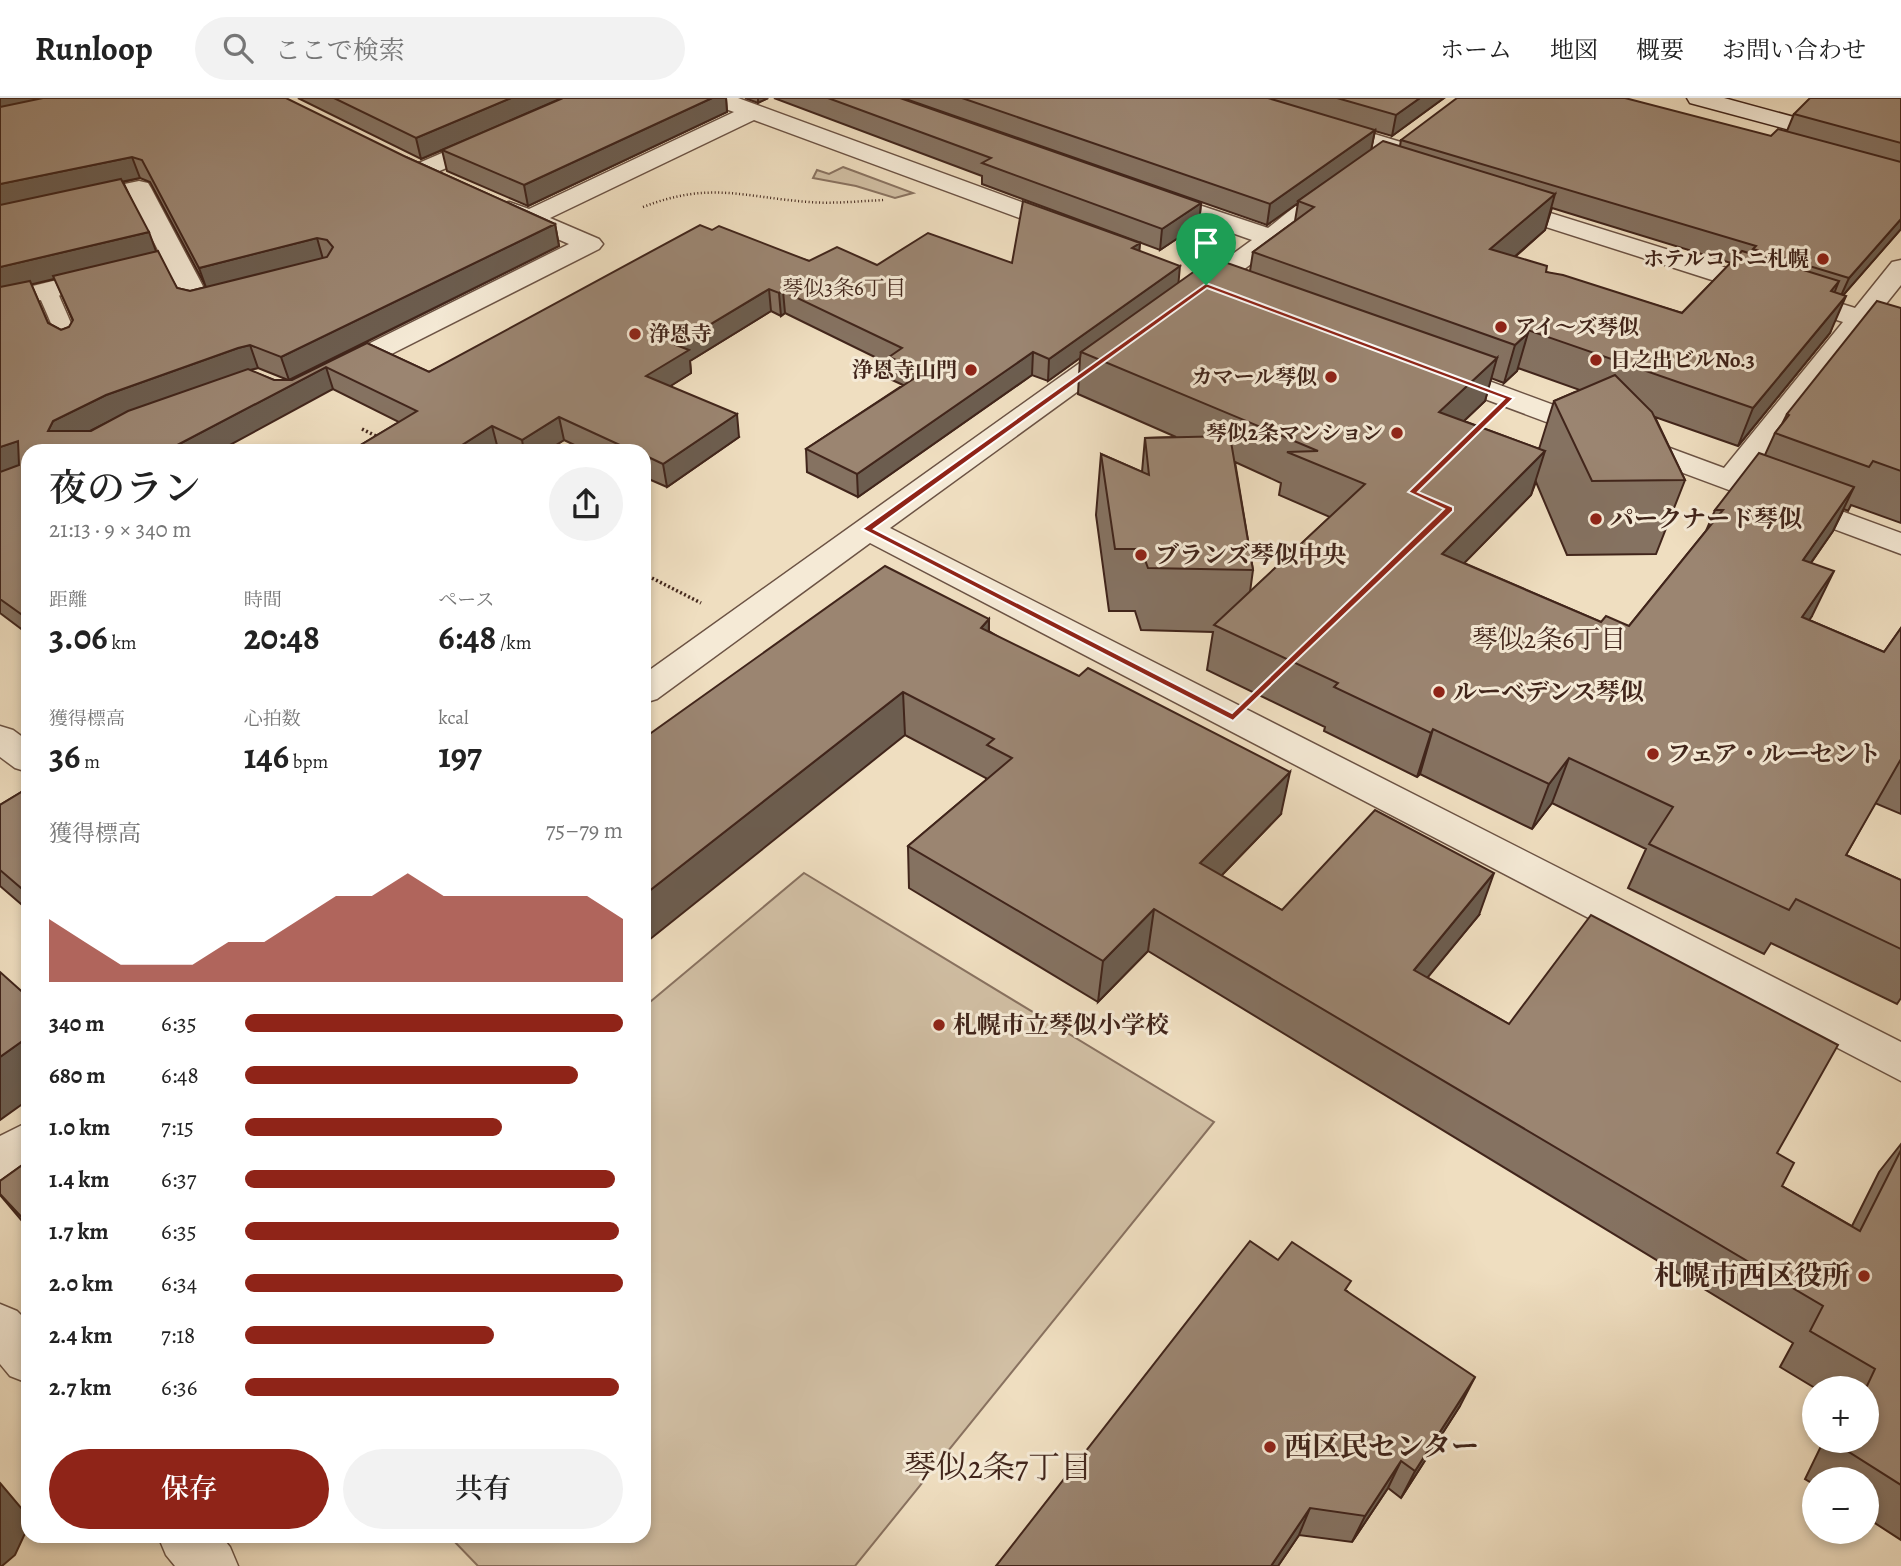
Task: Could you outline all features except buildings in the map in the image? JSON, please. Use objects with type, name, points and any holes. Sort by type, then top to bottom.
[{"type":"street","points":[[420,171],[588,98]]},
{"type":"street","points":[[717,98],[1096,238]]},
{"type":"street","points":[[1172,310],[1382,162],[1232,98]]},
{"type":"street","points":[[1692,107],[1901,153]]},
{"type":"street","points":[[1692,107],[1901,176]]},
{"type":"street","points":[[530,218],[752,112]]},
{"type":"street","points":[[313,382],[590,244],[396,159]]},
{"type":"street","points":[[0,218],[139,188],[198,303],[261,286]]},
{"type":"street","points":[[1129,188],[1271,238]]},
{"type":"street","points":[[1479,197],[1901,331]]},
{"type":"street","points":[[0,302],[175,260]]},
{"type":"street","points":[[1730,480],[1901,268]]},
{"type":"street","points":[[651,686],[1139,334]]},
{"type":"street","points":[[1421,365],[1901,544]]},
{"type":"street","points":[[867,529],[1901,1063]]},
{"type":"street","points":[[0,739],[21,754]]},
{"type":"street","points":[[0,1162],[21,1146]]},
{"type":"street","points":[[0,1327],[21,1351]]},
{"type":"street","points":[[191,1543],[211,1566]]},
{"type":"lane","points":[[47,290],[70,344]]},
{"type":"path","points":[[576,238],[672,194],[701,188],[813,203],[887,200]]},
{"type":"path","points":[[362,429],[384,440]]},
{"type":"path","points":[[651,577],[739,622]]},
{"type":"shaded area","points":[[843,167],[913,193],[895,198],[856,186],[813,178],[817,170],[829,174]]},
{"type":"shaded area","points":[[804,873],[1214,1122],[855,1566],[478,1566],[456,1543],[651,1543],[651,1001]]},
{"type":"place","name":"ホテルコトニ札幌","points":[[1823,259]]},
{"type":"place","name":"アイ～ズ琴似","points":[[1501,327]]},
{"type":"place","name":"浄恩寺","points":[[635,334]]},
{"type":"place","name":"日之出ビルNo.3","points":[[1596,360]]},
{"type":"place","name":"浄恩寺山門","points":[[971,370]]},
{"type":"place","name":"カマール琴似","points":[[1331,377]]},
{"type":"place","name":"琴似2条マンション","points":[[1397,433]]},
{"type":"place","name":"パークナード琴似","points":[[1596,519]]},
{"type":"place","name":"ブランズ琴似中央","points":[[1141,555]]},
{"type":"place","name":"ルーベデンス琴似","points":[[1439,692]]},
{"type":"place","name":"フェア・ルーセント","points":[[1653,754]]},
{"type":"place","name":"札幌市立琴似小学校","points":[[939,1025]]},
{"type":"place","name":"札幌市西区役所","points":[[1864,1276]]},
{"type":"place","name":"西区民センター","points":[[1270,1447]]},
{"type":"district","name":"琴似3条6丁目","points":[[844,288]]},
{"type":"district","name":"琴似2条6丁目","points":[[1549,639]]},
{"type":"district","name":"琴似2条7丁目","points":[[998,1467]]},
{"type":"route","points":[[1206,285],[1510,398],[1412,492],[1450,509],[1233,718],[867,529],[1206,285]]}]
